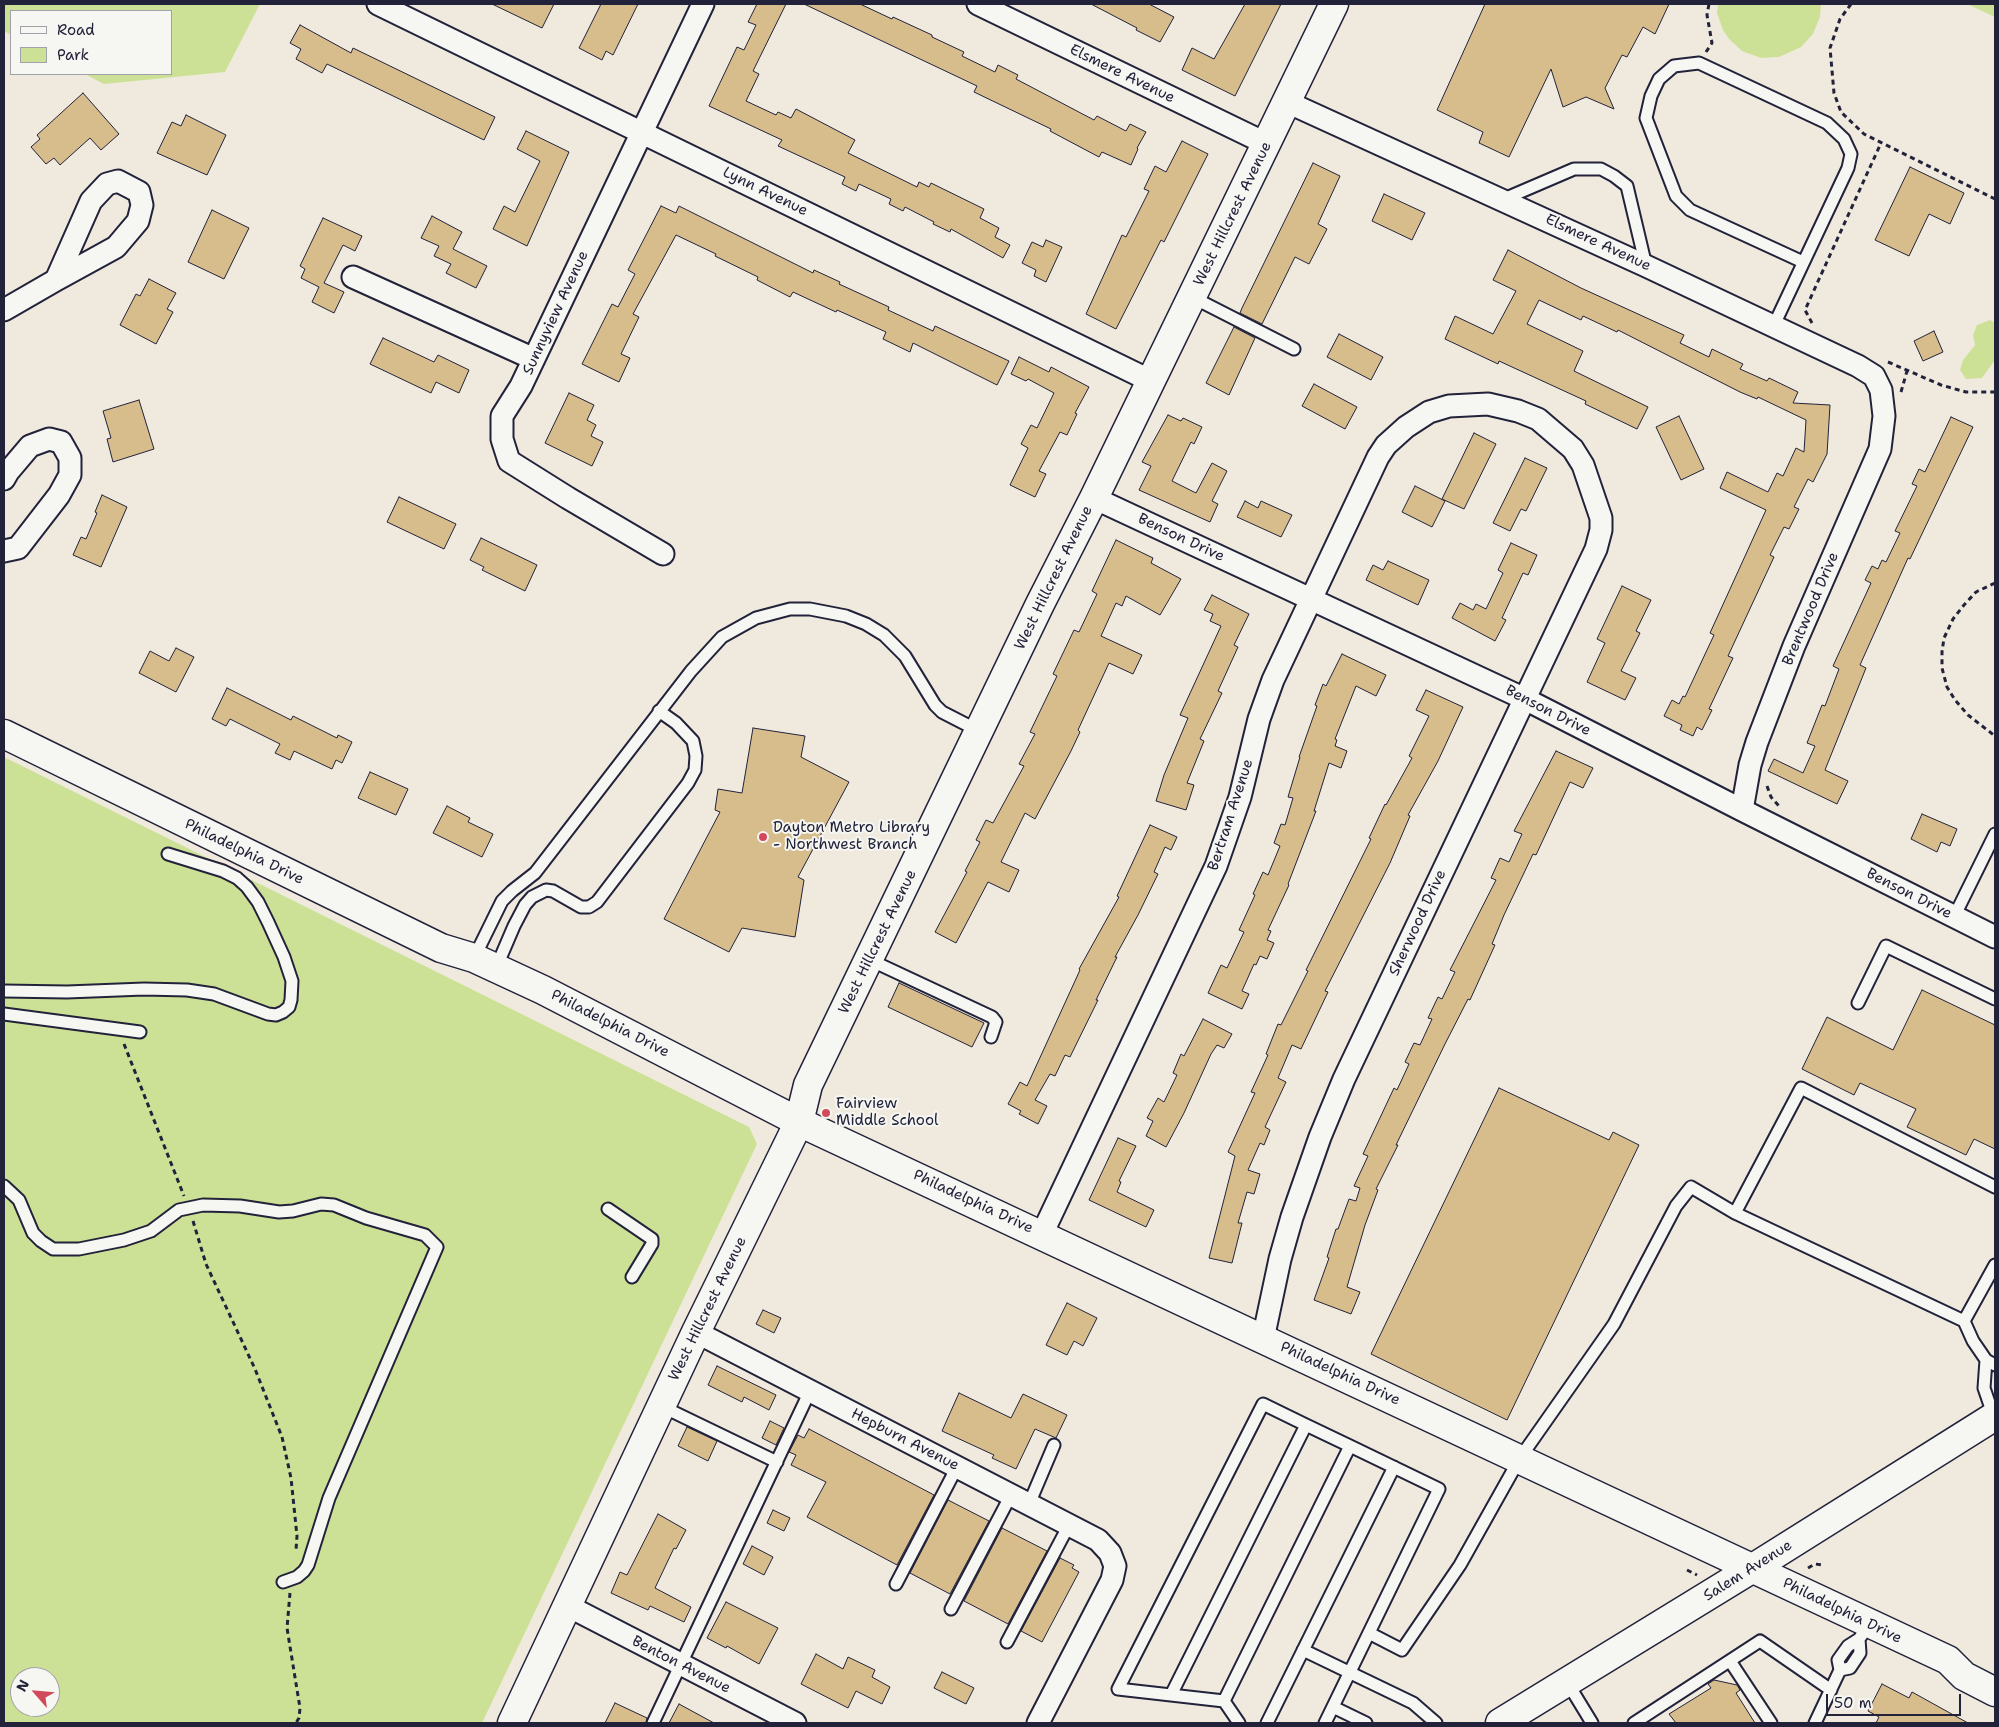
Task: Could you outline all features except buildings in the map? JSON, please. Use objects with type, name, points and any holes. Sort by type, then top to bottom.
[{"type":"main road","name":"West Hillcrest Avenue","points":[[512,1723],[696,1332],[799,1122],[808,1085],[1334,4]]},
{"type":"main road","name":"Philadelphia Drive","points":[[4,734],[442,948],[485,963],[684,1061],[799,1122],[1753,1568],[1864,1632],[1948,1660],[1973,1660],[1995,1670]]},
{"type":"main road","name":"Salem Avenue","points":[[1500,1723],[1994,1417]]},
{"type":"main road","name":"Philadelphia Drive","points":[[1948,1660],[1964,1676],[1995,1692]]},
{"type":"street","name":"Lynn Avenue","points":[[378,4],[1151,382]]},
{"type":"street","name":"Sunnyview Avenue","points":[[663,554],[509,461],[502,439],[502,416],[521,386],[703,4]]},
{"type":"street","name":"Elsmere Avenue","points":[[978,4],[1267,144]]},
{"type":"street","name":"Elsmere Avenue","points":[[1287,102],[1504,199],[1858,366],[1874,376],[1880,390],[1883,410]]},
{"type":"street","points":[[4,310],[116,247],[138,221],[142,205],[138,192],[118,181],[107,184],[91,201],[56,280]]},
{"type":"street","points":[[352,277],[534,359]]},
{"type":"street","name":"Bertram Avenue","points":[[1042,1234],[1216,866],[1240,798],[1259,719],[1273,680],[1378,457],[1386,445],[1406,427],[1429,412],[1449,406],[1488,404],[1518,411],[1538,419],[1573,449],[1583,465],[1601,518]]},
{"type":"street","name":"Brentwood Drive","points":[[1742,810],[1757,742],[1794,646],[1880,449],[1883,410]]},
{"type":"street","points":[[4,479],[30,446],[48,439],[61,442],[70,458],[70,475],[59,495],[18,548],[4,551]]},
{"type":"street","name":"Benson Drive","points":[[1094,498],[1525,699],[1995,937]]},
{"type":"street","name":"Sherwood Drive","points":[[1263,1339],[1280,1259],[1320,1137],[1344,1079],[1596,549],[1601,530],[1601,518]]},
{"type":"street","name":"Hepburn Avenue","points":[[696,1332],[1098,1540],[1110,1553],[1115,1566],[1112,1580],[1038,1723]]},
{"type":"street","name":"Benton Avenue","points":[[568,1606],[795,1723]]},
{"type":"lane","points":[[1774,325],[1848,168],[1851,154],[1844,139],[1827,122],[1699,63],[1674,66],[1659,79],[1651,96],[1646,118],[1676,196],[1690,210],[1803,262]]},
{"type":"lane","points":[[1504,199],[1574,169],[1601,169],[1627,186],[1646,266]]},
{"type":"lane","points":[[1192,297],[1294,349]]},
{"type":"lane","points":[[485,963],[502,901],[512,890],[535,874],[704,654],[722,637],[756,618],[773,612],[810,609],[846,616],[866,624],[884,635],[905,656],[942,712],[980,731]]},
{"type":"lane","points":[[485,963],[525,905],[535,895],[546,890],[553,891],[581,907],[589,907],[597,902],[688,783],[695,770],[696,756],[693,741],[676,723],[659,712]]},
{"type":"lane","points":[[1954,917],[1995,834]]},
{"type":"lane","points":[[4,991],[187,990],[214,994],[268,1014],[276,1015],[289,1007],[292,982],[284,957],[258,902],[247,887],[237,878],[223,871],[168,854]]},
{"type":"lane","points":[[524,883],[535,895]]},
{"type":"lane","points":[[1858,1002],[1886,946],[1995,998]]},
{"type":"lane","points":[[870,960],[992,1017],[996,1022],[991,1038]]},
{"type":"lane","points":[[4,1014],[140,1032]]},
{"type":"lane","points":[[1735,1212],[1800,1088],[1995,1187]]},
{"type":"lane","points":[[4,1186],[19,1200],[33,1233],[41,1241],[54,1249],[79,1249],[124,1240],[151,1231],[179,1210],[203,1205],[240,1206],[279,1212],[293,1211],[320,1204],[334,1205],[366,1218],[424,1235],[437,1247],[329,1498],[308,1565],[304,1571],[287,1584]]},
{"type":"lane","points":[[1369,1634],[1402,1650],[1460,1565],[1520,1458],[1614,1324],[1676,1206],[1690,1187],[1735,1212],[1964,1321],[1973,1341],[1991,1363],[1984,1388],[1994,1417]]},
{"type":"lane","points":[[608,1209],[652,1239],[652,1244],[632,1277]]},
{"type":"lane","points":[[1964,1321],[1995,1265]]},
{"type":"lane","points":[[653,1723],[810,1391]]},
{"type":"lane","points":[[1239,1723],[1224,1701],[1118,1689],[1263,1404],[1439,1489],[1325,1723]]},
{"type":"lane","points":[[661,1406],[777,1462]]},
{"type":"lane","points":[[1171,1695],[1306,1425]]},
{"type":"lane","points":[[952,1610],[1054,1445]]},
{"type":"lane","points":[[1224,1701],[1350,1446]]},
{"type":"lane","points":[[896,1584],[956,1467]]},
{"type":"lane","points":[[1267,1723],[1394,1468]]},
{"type":"lane","points":[[1006,1642],[1069,1525]]},
{"type":"lane","points":[[1815,1723],[1840,1670],[1838,1660],[1848,1646],[1864,1632]]},
{"type":"lane","points":[[1634,1723],[1760,1641],[1831,1690]]},
{"type":"lane","points":[[1304,1650],[1413,1703],[1436,1723]]},
{"type":"lane","points":[[1730,1661],[1771,1723]]},
{"type":"lane","points":[[1566,1682],[1592,1723]]},
{"type":"lane","points":[[1333,1707],[1366,1723]]},
{"type":"path","points":[[1699,63],[1712,43],[1708,15],[1709,4]]},
{"type":"path","points":[[1852,4],[1840,20],[1830,48],[1834,93],[1841,112],[1864,134],[1995,199]]},
{"type":"path","points":[[1815,328],[1805,310],[1881,142]]},
{"type":"path","points":[[1883,360],[1941,385],[1966,392],[1995,392]]},
{"type":"path","points":[[1901,395],[1907,371]]},
{"type":"path","points":[[1995,583],[1976,592],[1953,619],[1947,632],[1942,652],[1942,668],[1954,700],[1968,715],[1995,736]]},
{"type":"path","points":[[1765,782],[1770,797],[1782,810]]},
{"type":"path","points":[[123,1041],[185,1200]]},
{"type":"path","points":[[192,1218],[206,1264],[255,1369],[282,1438],[292,1486],[297,1536],[296,1551]]},
{"type":"path","points":[[1808,1568],[1813,1563],[1823,1565]]},
{"type":"path","points":[[1697,1566],[1688,1571],[1697,1575]]},
{"type":"path","points":[[287,1584],[287,1628],[300,1708],[300,1718],[296,1723]]},
{"type":"green space","points":[[4,4],[260,4],[225,72],[104,84],[87,75],[172,75],[172,10],[10,10],[10,34],[4,31]]},
{"type":"green space","points":[[1718,4],[1821,4],[1820,17],[1813,34],[1801,47],[1779,57],[1761,58],[1742,51],[1729,39],[1723,30],[1717,13]]},
{"type":"green space","points":[[1967,4],[1995,4],[1995,17]]},
{"type":"green space","points":[[1990,320],[1995,323],[1995,360],[1982,378],[1966,379],[1960,370],[1963,360],[1975,345],[1973,335],[1977,325]]},
{"type":"green space","points":[[4,757],[749,1127],[757,1144],[482,1723],[4,1723]]},
{"type":"place","name":"Dayton Metro Library - Northwest Branch","points":[[763,837]]},
{"type":"place","name":"Fairview Middle School","points":[[826,1113]]}]
